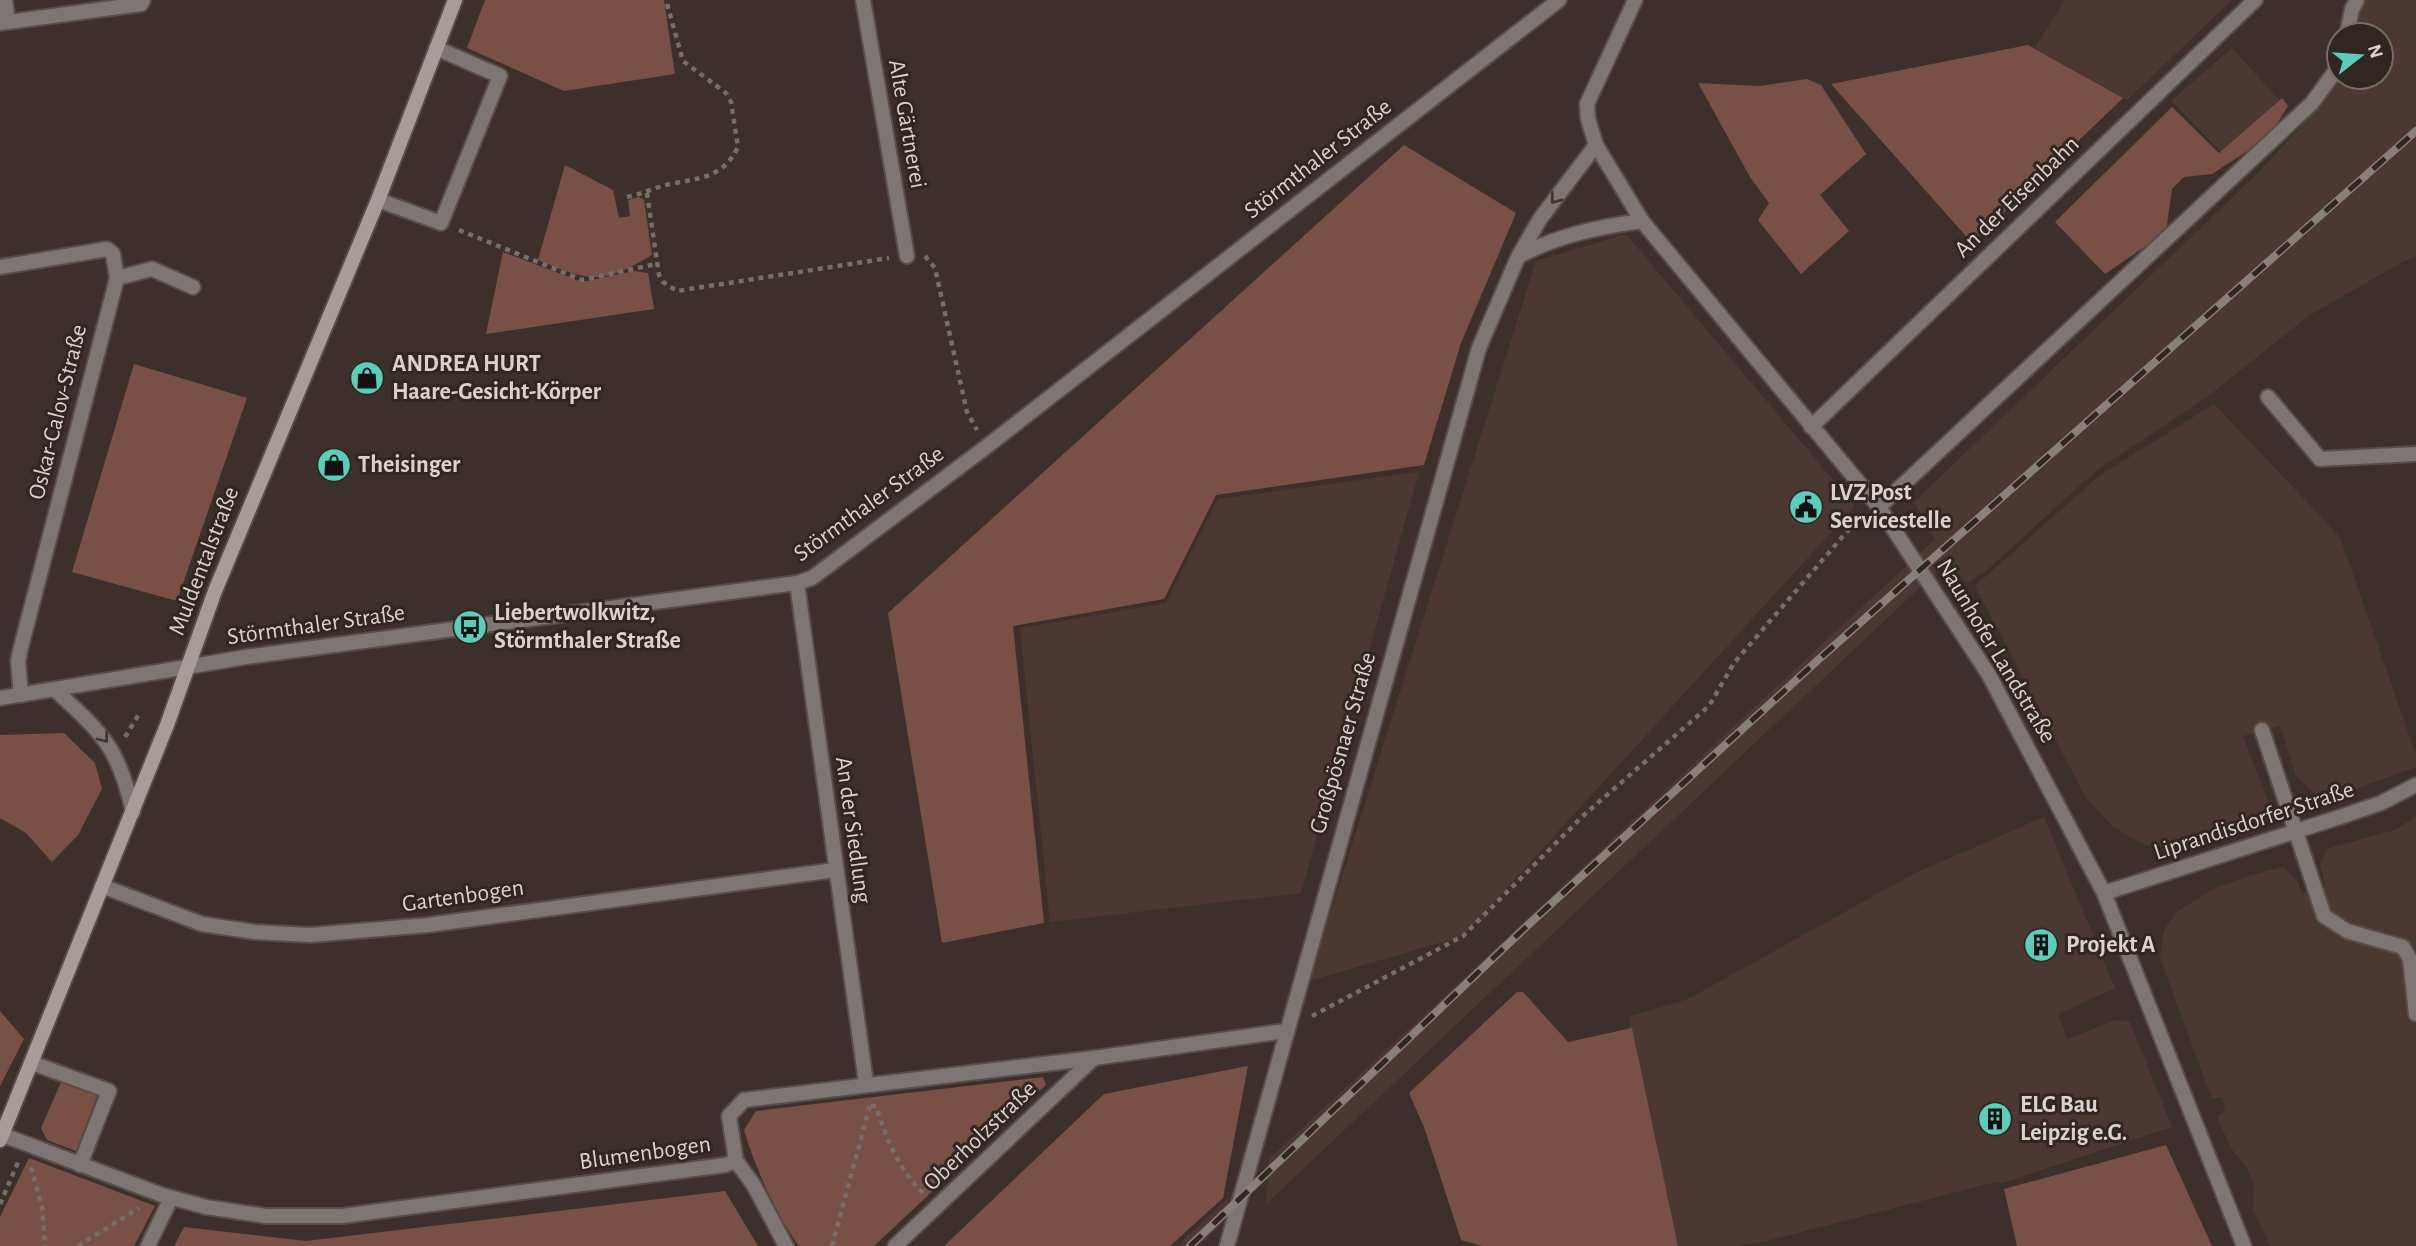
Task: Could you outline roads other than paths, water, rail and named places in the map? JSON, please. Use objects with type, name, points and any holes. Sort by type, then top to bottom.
[{"type":"main road","name":"Muldentalstraße","points":[[1,1138],[133,812],[253,496],[378,200],[455,0]]},
{"type":"street","points":[[5,0],[4,23],[141,4],[143,0]]},
{"type":"street","name":"Alte Gärtnerei","points":[[863,0],[907,256]]},
{"type":"street","name":"Störmthaler Straße","points":[[0,698],[246,657],[797,583],[825,569],[986,447],[1559,0]]},
{"type":"street","name":"Naunhofer Landstraße","points":[[1635,0],[1587,104],[1589,126],[1596,145],[1642,221],[1877,504],[1989,675],[2104,893],[2244,1246]]},
{"type":"street","name":"An der Eisenbahn","points":[[1811,427],[2255,0]]},
{"type":"street","points":[[2350,21],[2357,0]]},
{"type":"street","points":[[378,200],[441,223],[500,76],[436,48]]},
{"type":"street","points":[[1877,504],[2312,103],[2325,85]]},
{"type":"street","name":"Großpösnaer Straße","points":[[1227,1246],[1285,1031],[1479,348],[1518,257],[1540,219],[1596,145]]},
{"type":"street","points":[[1518,257],[1548,241],[1590,229],[1642,221]]},
{"type":"street","points":[[0,267],[107,249],[113,254],[117,278],[152,269],[193,288]]},
{"type":"street","name":"Oskar-Calov-Straße","points":[[21,695],[18,661],[21,646],[117,278]]},
{"type":"street","points":[[2267,397],[2320,459],[2416,454]]},
{"type":"street","name":"An der Siedlung","points":[[797,583],[866,1083]]},
{"type":"street","points":[[55,690],[97,729],[112,747],[125,773],[133,812]]},
{"type":"street","points":[[2262,730],[2325,916],[2347,931],[2403,947],[2410,959],[2416,1014]]},
{"type":"street","name":"Liprandisdorfer Straße","points":[[2104,893],[2381,803],[2416,785]]},
{"type":"street","name":"Gartenbogen","points":[[102,886],[202,923],[255,932],[310,935],[428,925],[835,870]]},
{"type":"street","name":"Blumenbogen","points":[[1,1138],[23,1143],[167,1196],[235,1213],[342,1216],[724,1165],[736,1161],[729,1116],[744,1100],[866,1083],[1094,1058],[1285,1031]]},
{"type":"street","name":"Oberholzstraße","points":[[895,1246],[1094,1058]]},
{"type":"street","points":[[33,1063],[109,1091],[80,1165]]},
{"type":"street","points":[[736,1161],[753,1184],[786,1246]]},
{"type":"street","points":[[148,1246],[167,1196]]},
{"type":"railway","points":[[1190,1246],[1528,925],[1818,660],[2416,131]]},
{"type":"place","name":"ANDREA HURT Haare-Gesicht-Körper","points":[[367,378]]},
{"type":"place","name":"Theisinger","points":[[334,465]]},
{"type":"place","name":"LVZ Post Servicestelle","points":[[1806,507]]},
{"type":"place","name":"Liebertwolkwitz, Störmthaler Straße","points":[[470,627]]},
{"type":"place","name":"Projekt A","points":[[2041,945]]},
{"type":"place","name":"ELG Bau Leipzig e.G.","points":[[1995,1119]]}]
